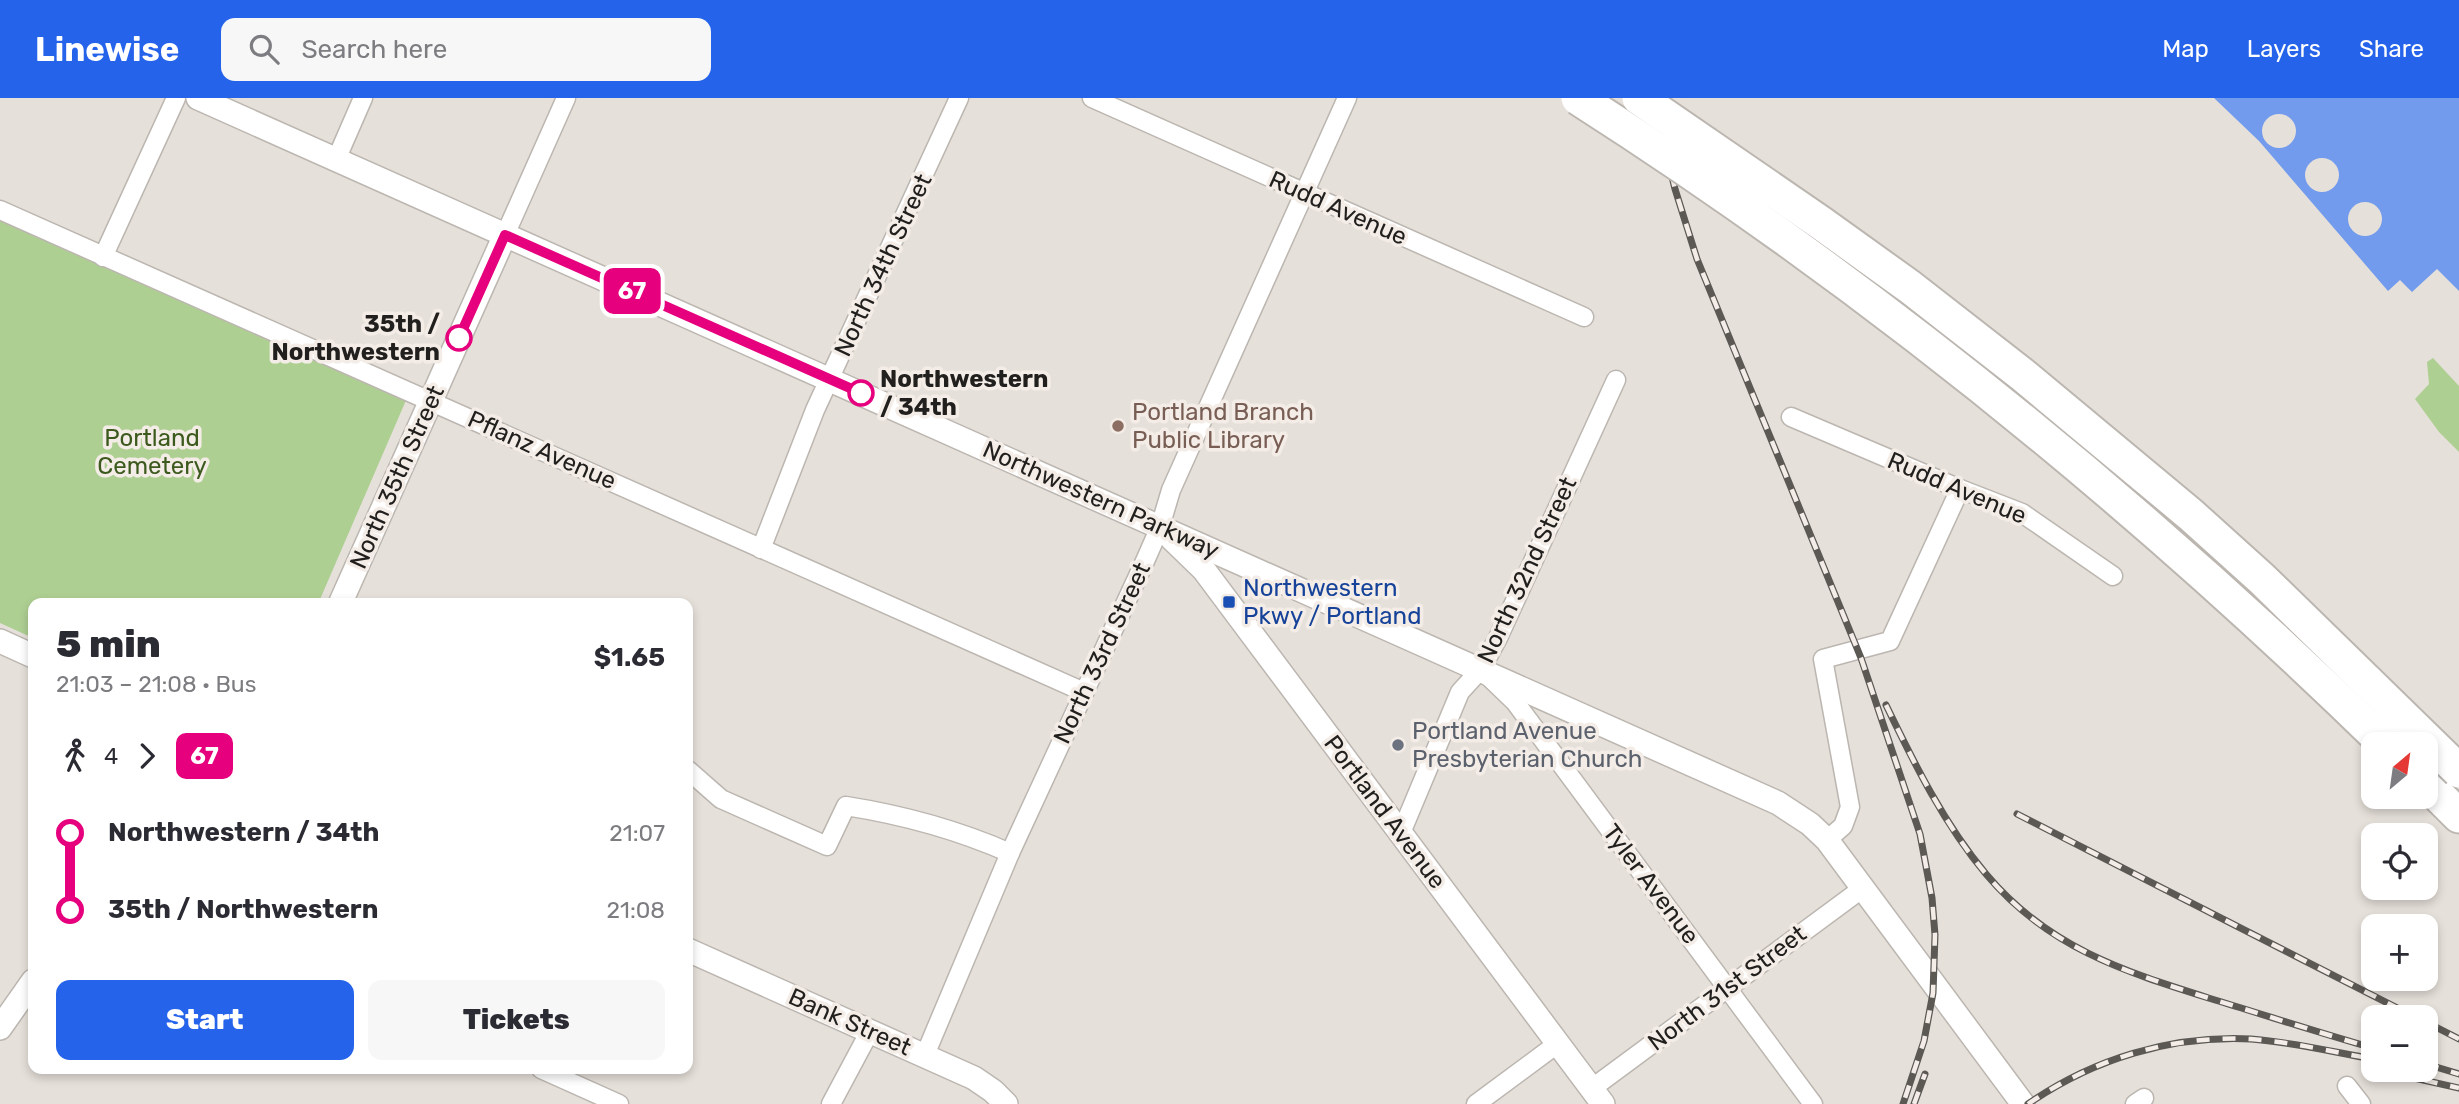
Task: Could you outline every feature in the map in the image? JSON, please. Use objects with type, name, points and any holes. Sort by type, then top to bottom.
[{"type":"highway","points":[[1578,98],[1778,234],[1982,388],[2221,590],[2372,732]]},
{"type":"highway","points":[[1639,98],[1910,287],[2024,376],[2191,515],[2262,579],[2459,771]]},
{"type":"highway","points":[[2438,795],[2459,816]]},
{"type":"street","points":[[103,257],[176,98]]},
{"type":"street","name":"Northwestern Parkway","points":[[198,98],[1756,792],[1799,816],[1827,839],[2023,1104]]},
{"type":"street","points":[[336,160],[363,98]]},
{"type":"street","points":[[505,235],[566,98]]},
{"type":"street","name":"North 34th Street","points":[[761,549],[829,379],[959,98]]},
{"type":"street","name":"Rudd Avenue","points":[[1092,98],[1584,317]]},
{"type":"street","name":"North 33rd Street","points":[[925,1055],[1010,853],[1160,527],[1171,490],[1347,98]]},
{"type":"street","name":"Pflanz Avenue","points":[[0,210],[1084,692]]},
{"type":"street","name":"North 35th Street","points":[[344,598],[505,235]]},
{"type":"street","name":"North 32nd Street","points":[[1401,833],[1460,692],[1481,670],[1616,380]]},
{"type":"street","name":"Rudd Avenue","points":[[1791,417],[2022,513],[2113,576]]},
{"type":"street","points":[[1827,839],[1843,826],[1850,807],[1823,659],[1890,641],[1959,489]]},
{"type":"street","name":"Portland Avenue","points":[[1160,527],[1204,570],[1597,1097]]},
{"type":"street","points":[[0,641],[28,654]]},
{"type":"street","name":"Tyler Avenue","points":[[1481,670],[1515,702],[1813,1104]]},
{"type":"street","points":[[693,774],[721,799],[827,846],[846,806],[887,813],[971,836],[1010,853]]},
{"type":"street","name":"North 31st Street","points":[[1597,1097],[1727,986],[1863,888]]},
{"type":"street","name":"Bank Street","points":[[693,952],[974,1078],[1006,1104]]},
{"type":"street","points":[[0,1028],[28,988]]},
{"type":"street","points":[[831,1104],[870,1031]]},
{"type":"street","points":[[1476,1104],[1557,1044]]},
{"type":"street","points":[[552,1074],[619,1104]]},
{"type":"street","points":[[2347,1086],[2361,1104]]},
{"type":"green space","name":"Portland Cemetery","points":[[0,219],[407,398],[321,598],[28,598],[28,636],[0,623]]},
{"type":"green space","points":[[2433,358],[2459,386],[2459,452],[2439,432],[2415,399],[2429,384],[2427,362]]},
{"type":"water","points":[[2214,98],[2459,98],[2459,291],[2437,269],[2412,292],[2400,280],[2388,291],[2259,141]]},
{"type":"pier","points":[[2279,114],[2291,119],[2296,131],[2291,143],[2279,148],[2267,143],[2262,131],[2267,119]]},
{"type":"pier","points":[[2322,158],[2334,163],[2339,175],[2334,187],[2322,192],[2310,187],[2305,175],[2310,163]]},
{"type":"pier","points":[[2365,202],[2377,207],[2382,219],[2377,231],[2365,236],[2353,231],[2348,219],[2353,207]]},
{"type":"railway","points":[[1653,98],[1675,189],[1697,259],[1861,658],[1920,834],[1932,898],[1935,935],[1933,993],[1924,1041],[1903,1104]]},
{"type":"railway","points":[[1886,705],[1919,771],[1957,835],[1986,874],[2010,900],[2036,921],[2091,955],[2120,968],[2182,990],[2361,1044]]},
{"type":"railway","points":[[2017,814],[2391,1005]]},
{"type":"railway","points":[[2438,1028],[2459,1039]]},
{"type":"railway","points":[[2028,1104],[2079,1074],[2106,1063],[2134,1053],[2192,1041],[2266,1040],[2361,1057]]},
{"type":"railway","points":[[2438,1068],[2459,1074]]},
{"type":"railway","points":[[1914,1104],[1925,1074]]},
{"type":"railway","points":[[2432,1082],[2459,1088]]},
{"type":"bus line","name":"67","points":[[459,338],[505,235],[861,393]]},
{"type":"place","name":"35th / Northwestern","points":[[459,338]]},
{"type":"place","name":"Northwestern / 34th","points":[[861,393]]},
{"type":"place","name":"Portland Branch Public Library","points":[[1118,426]]},
{"type":"place","name":"Northwestern Pkwy / Portland","points":[[1229,602]]},
{"type":"place","name":"Portland Avenue Presbyterian Church","points":[[1398,745]]}]
